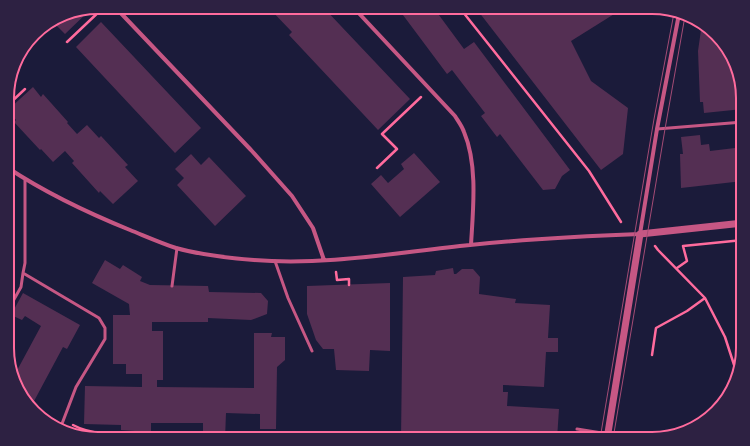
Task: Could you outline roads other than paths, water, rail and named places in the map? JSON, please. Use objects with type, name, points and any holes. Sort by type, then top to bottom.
[{"type":"street","points":[[122,14],[292,196],[313,228],[324,260]]},
{"type":"street","points":[[360,14],[455,116],[464,132],[470,154],[473,186],[472,245]]},
{"type":"street","points":[[608,432],[644,234],[657,129],[679,19]]},
{"type":"street","points":[[14,172],[25,180],[75,206],[114,224],[176,248],[231,258],[275,261],[324,260],[472,245],[644,234],[736,224]]},
{"type":"lane","points":[[657,129],[736,123]]},
{"type":"lane","points":[[14,299],[21,287],[25,263],[25,180]]},
{"type":"lane","points":[[172,286],[176,248]]},
{"type":"lane","points":[[275,261],[288,298],[312,351]]},
{"type":"lane","points":[[23,273],[99,318],[105,328],[105,339],[76,387],[62,424]]},
{"type":"lane","points":[[577,429],[590,432]]},
{"type":"tram line","points":[[601,432],[654,119],[673,17]]},
{"type":"tram line","points":[[614,432],[684,20]]}]
